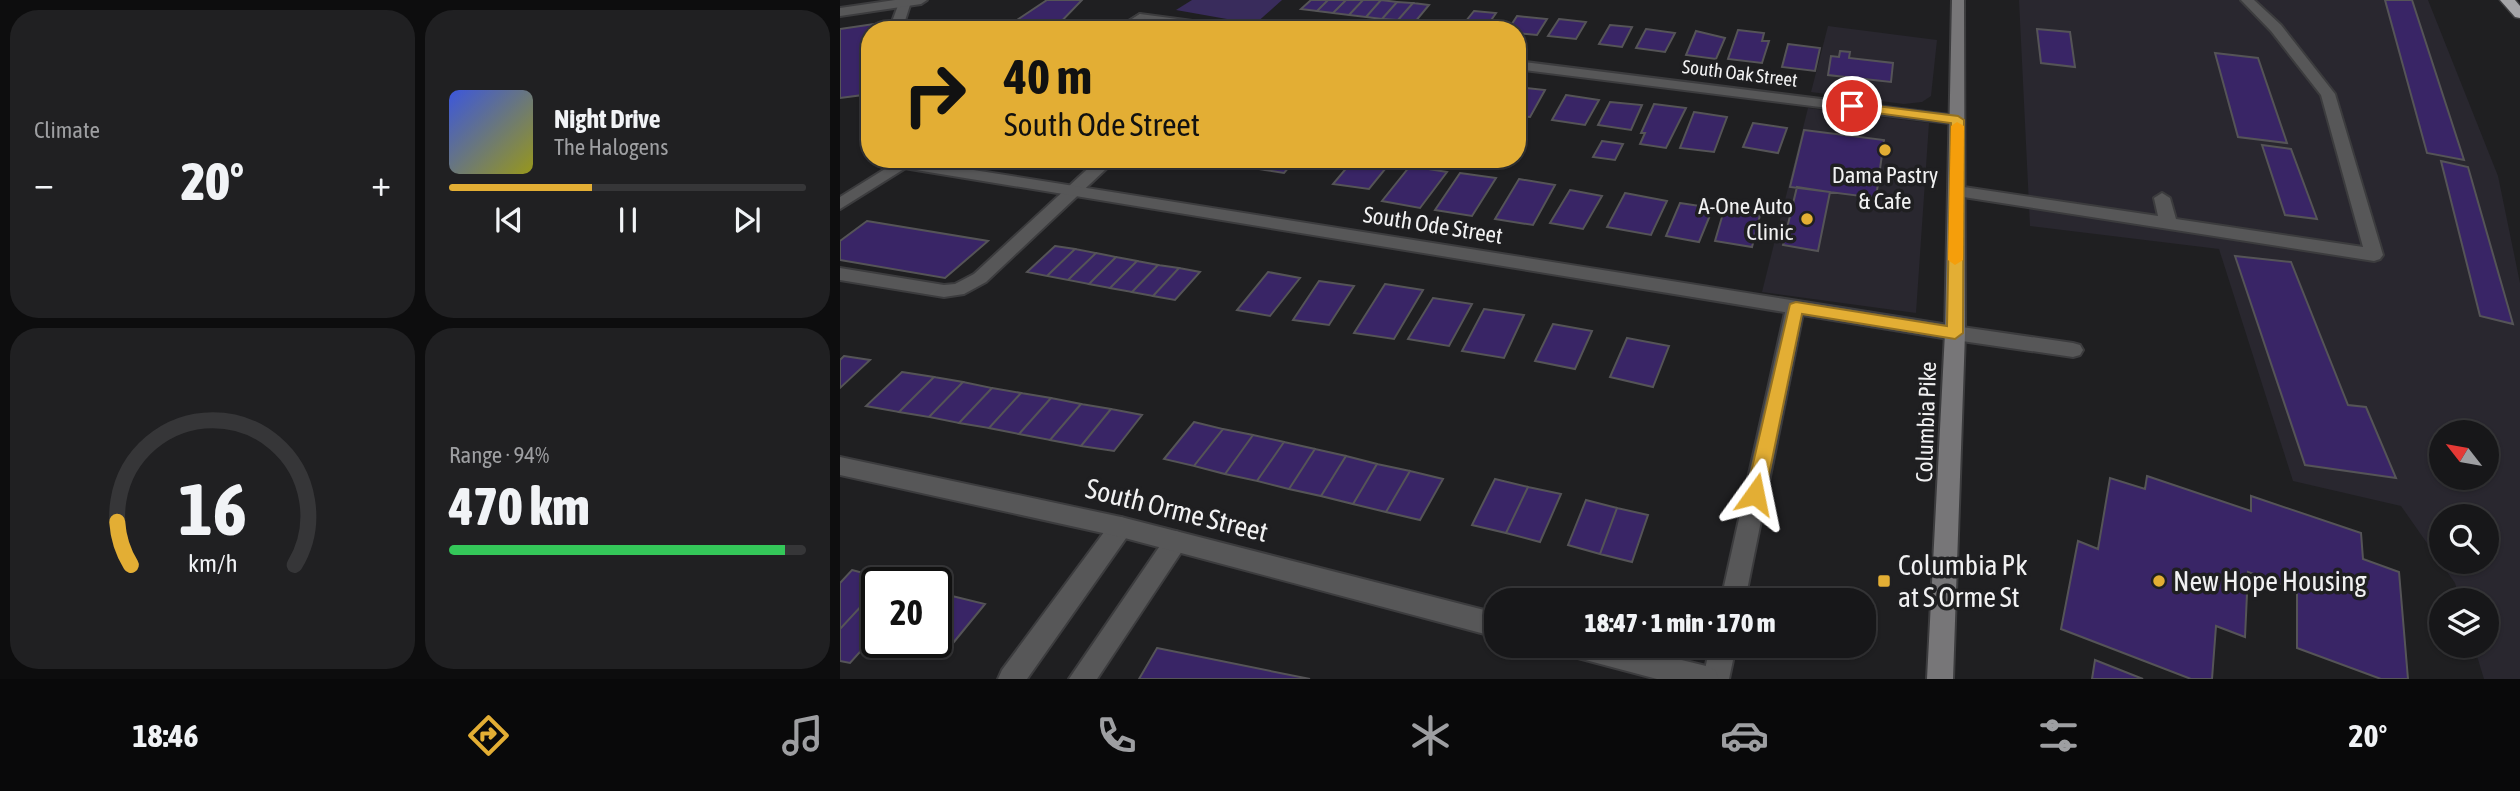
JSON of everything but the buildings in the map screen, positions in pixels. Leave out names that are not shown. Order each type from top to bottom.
[{"type":"highway","points":[[2508,0],[2520,14]]},
{"type":"main road","name":"Columbia Pike","points":[[1940,679],[1955,333],[1958,0]]},
{"type":"street","points":[[840,12],[920,0]]},
{"type":"street","points":[[1957,191],[2374,255],[2328,94],[2276,28],[2247,0]]},
{"type":"street","points":[[898,21],[905,2]]},
{"type":"street","points":[[1135,21],[1140,18],[1162,21]]},
{"type":"street","name":"South Oak Street","points":[[1526,66],[1958,120]]},
{"type":"street","points":[[840,204],[898,168]]},
{"type":"street","name":"South Ode Street","points":[[942,168],[1796,308],[2073,350]]},
{"type":"street","points":[[840,274],[944,291],[958,290],[980,278],[1098,168]]},
{"type":"street","points":[[2162,198],[2169,225]]},
{"type":"street","points":[[1735,588],[1796,308]]},
{"type":"street","name":"South Orme Street","points":[[840,466],[1121,527],[1484,622]]},
{"type":"street","points":[[1011,679],[1121,527]]},
{"type":"street","points":[[1082,679],[1176,541]]},
{"type":"street","points":[[1625,658],[1706,679]]},
{"type":"street","points":[[1716,679],[1720,658]]},
{"type":"shaded area","points":[[1192,0],[1282,0],[1258,21],[1238,21],[1176,10]]},
{"type":"shaded area","points":[[2019,0],[2428,0],[2498,176],[2520,283],[2520,679],[2484,679],[2478,658],[2499,658],[2499,588],[2456,588],[2449,574],[2499,574],[2499,504],[2429,504],[2429,546],[2401,506],[2293,481],[2219,249],[2030,226]]},
{"type":"shaded area","points":[[1828,26],[1937,40],[1931,96],[1922,102],[1904,104],[1811,92]]},
{"type":"shaded area","points":[[1808,108],[1929,123],[1916,313],[1762,292]]},
{"type":"slow traffic","points":[[1955,260],[1957,126]]},
{"type":"place","name":"Dama Pastry & Cafe","points":[[1885,150]]},
{"type":"place","name":"A-One Auto Clinic","points":[[1807,219]]},
{"type":"place","name":"Columbia Pk at S Orme St","points":[[1884,581]]},
{"type":"place","name":"New Hope Housing","points":[[2159,581]]},
{"type":"route","points":[[1755,494],[1796,308],[1955,333],[1958,120],[1852,106]]}]
